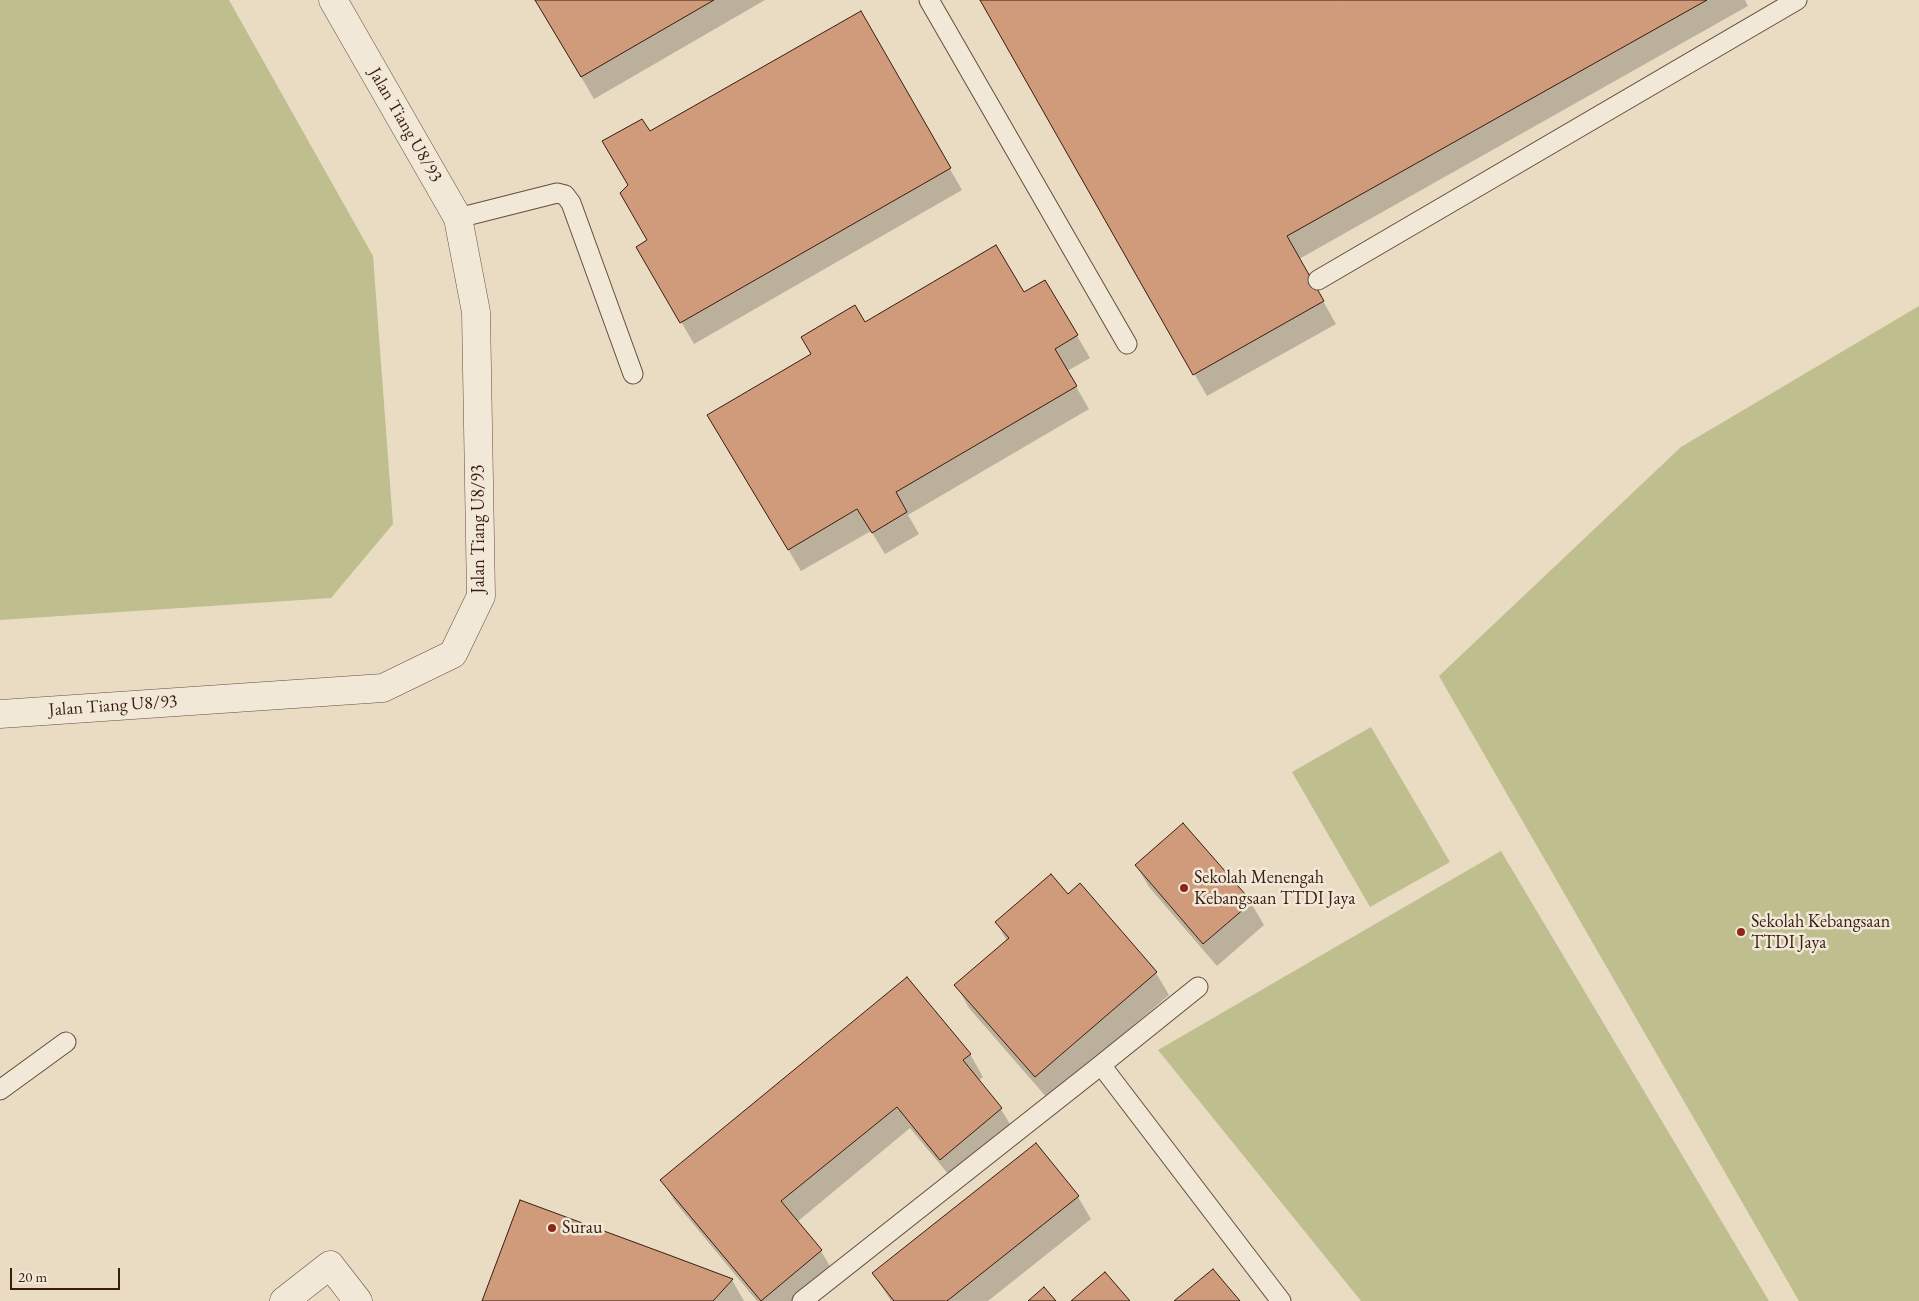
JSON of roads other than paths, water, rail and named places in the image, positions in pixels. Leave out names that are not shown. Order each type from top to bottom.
[{"type":"street","name":"Jalan Tiang U8/93","points":[[0,714],[383,688],[453,654],[481,596],[476,312],[458,218],[333,0]]},
{"type":"street","points":[[284,1301],[330,1265],[358,1301]]},
{"type":"lane","points":[[929,0],[1127,344]]},
{"type":"lane","points":[[1318,280],[1797,0]]},
{"type":"lane","points":[[458,218],[557,193],[565,195],[571,203],[633,374]]},
{"type":"lane","points":[[802,1301],[1198,987]]},
{"type":"lane","points":[[0,1090],[66,1042]]},
{"type":"lane","points":[[1101,1064],[1281,1301]]},
{"type":"place","name":"Sekolah Menengah Kebangsaan TTDI Jaya","points":[[1184,888]]},
{"type":"place","name":"Sekolah Kebangsaan TTDI Jaya","points":[[1741,932]]},
{"type":"place","name":"Surau","points":[[552,1228]]}]
